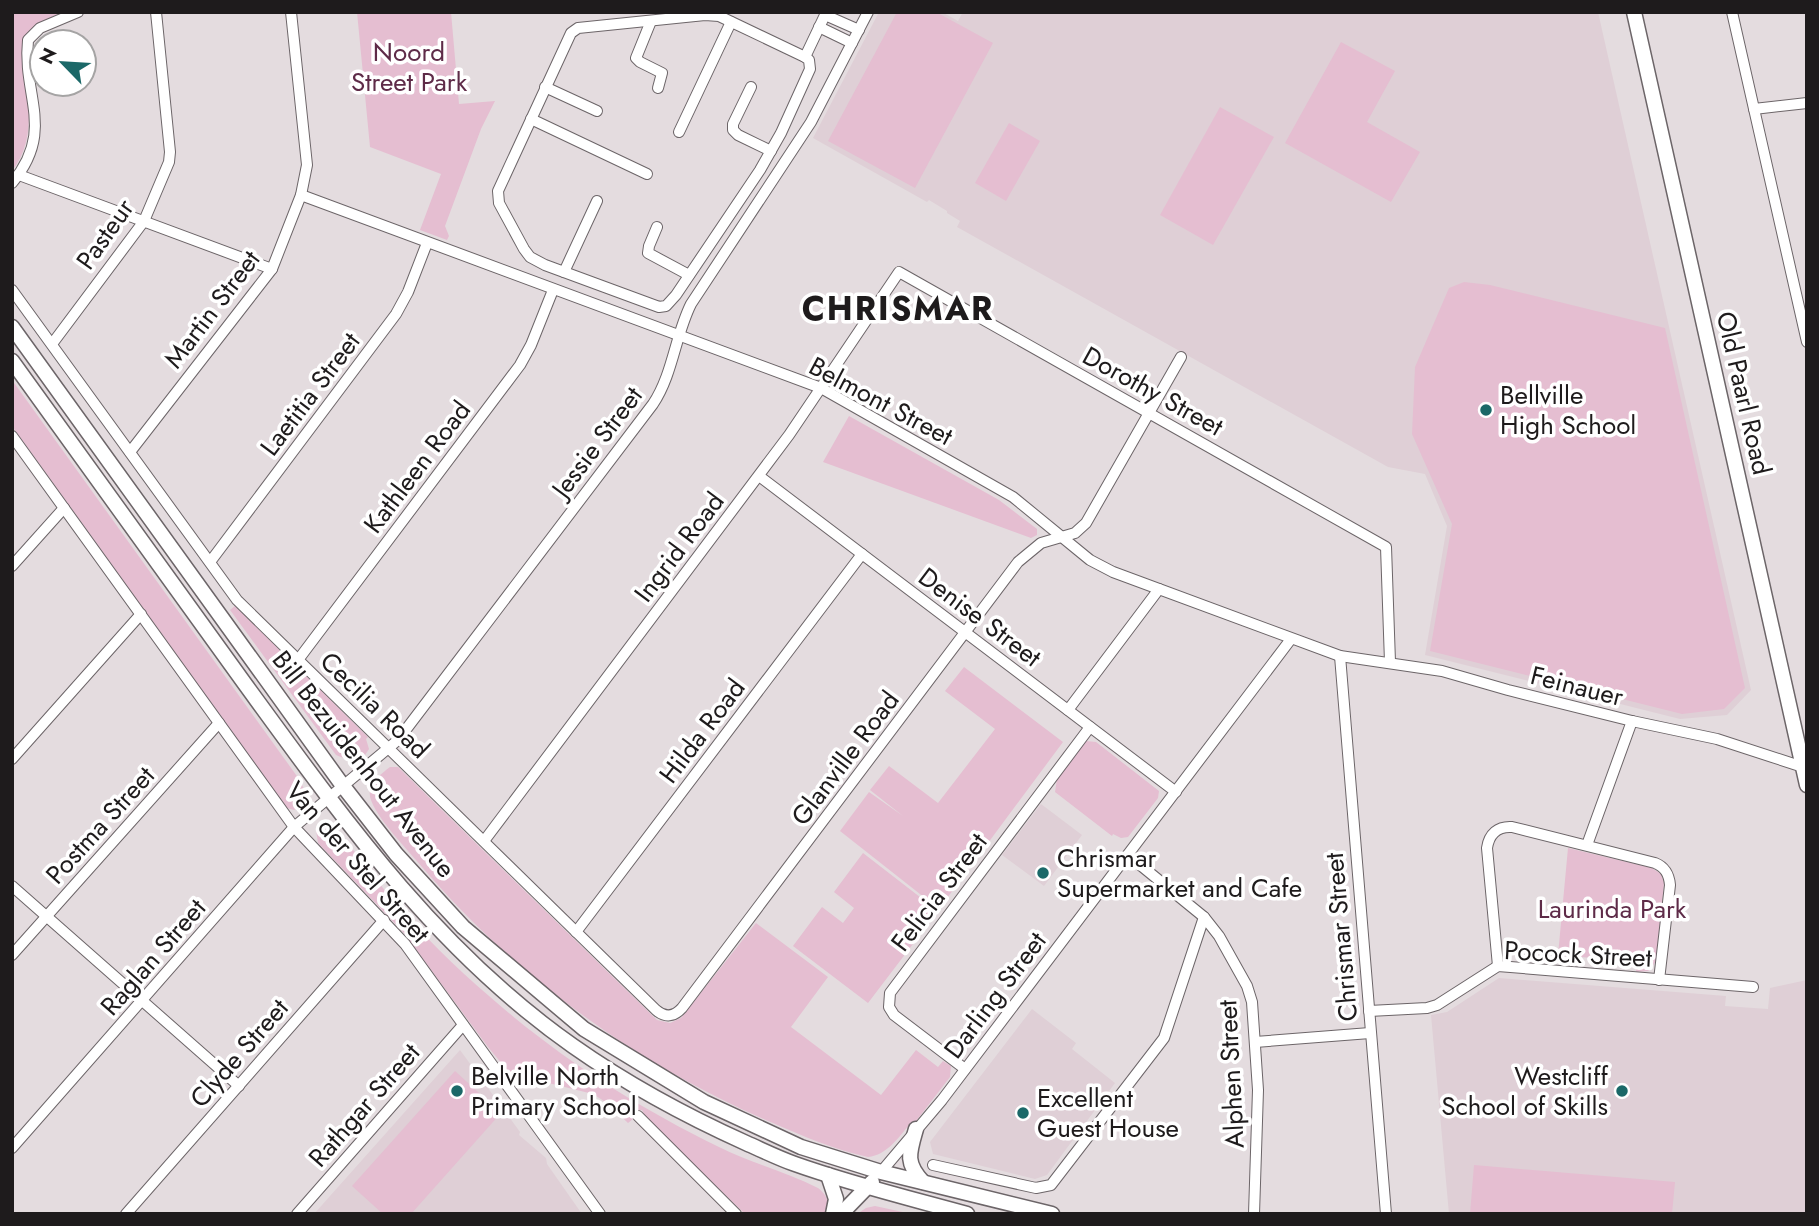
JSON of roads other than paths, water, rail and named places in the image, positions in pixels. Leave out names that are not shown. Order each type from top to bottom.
[{"type":"main road","name":"Old Paarl Road","points":[[1634,12],[1807,785]]},
{"type":"main road","name":"Bill Bezuidenhout Avenue","points":[[12,327],[343,786],[396,855],[463,927],[584,1029],[726,1115],[801,1147],[881,1172],[1052,1214]]},
{"type":"main road","name":"Bill Bezuidenhout Avenue","points":[[12,361],[328,798],[394,881],[485,977],[572,1045],[636,1087],[715,1129],[792,1163],[967,1214]]},
{"type":"main road","points":[[916,1129],[910,1150],[910,1164],[923,1182]]},
{"type":"main road","points":[[841,1214],[881,1172]]},
{"type":"main road","points":[[828,1175],[836,1199],[832,1214]]},
{"type":"street","points":[[78,12],[40,28],[30,36],[27,46],[36,134],[16,179],[144,221],[272,269]]},
{"type":"street","name":"Pasteur","points":[[51,344],[144,221],[165,174],[170,152],[156,12]]},
{"type":"street","name":"Martin Street","points":[[130,452],[272,269],[301,195],[307,165],[291,12]]},
{"type":"street","name":"Jessie Street","points":[[328,798],[389,749],[653,404],[663,386],[691,304],[811,122],[868,12]]},
{"type":"street","points":[[1732,12],[1802,299],[1807,342]]},
{"type":"street","points":[[805,57],[825,15],[859,30]]},
{"type":"street","points":[[719,16],[805,57],[809,60],[810,69],[771,151],[690,275],[670,302],[659,307],[530,257],[498,199],[499,187],[574,30],[651,21],[719,16]]},
{"type":"street","points":[[651,21],[636,58],[662,74],[658,88]]},
{"type":"street","points":[[679,132],[731,22]]},
{"type":"street","points":[[838,36],[844,23]]},
{"type":"street","points":[[819,27],[852,43]]},
{"type":"street","points":[[545,87],[597,111]]},
{"type":"street","points":[[751,87],[733,124],[733,131],[771,151]]},
{"type":"street","points":[[1754,109],[1807,103]]},
{"type":"street","points":[[531,119],[647,174]]},
{"type":"street","name":"Belmont Street","points":[[301,195],[821,388],[1013,497],[1099,565],[1340,656]]},
{"type":"street","points":[[564,272],[597,201]]},
{"type":"street","points":[[657,227],[649,246],[650,256],[690,275]]},
{"type":"street","name":"Laetitia Street","points":[[210,562],[396,314],[408,292],[427,243]]},
{"type":"street","name":"Ingrid Road","points":[[484,841],[759,476],[899,272]]},
{"type":"street","name":"Dorothy Street","points":[[899,272],[1386,547],[1390,662]]},
{"type":"street","name":"Cecilia Road","points":[[12,290],[237,600],[656,1010],[669,1016]]},
{"type":"street","name":"Kathleen Road","points":[[298,660],[520,365],[553,290]]},
{"type":"street","name":"Glanville Road","points":[[669,1016],[682,1008],[1018,562],[1041,543],[1075,533],[1093,514],[1181,357]]},
{"type":"street","name":"Van der Stel Street","points":[[12,436],[294,827],[405,944],[600,1214]]},
{"type":"street","name":"Denise Street","points":[[759,476],[1176,792]]},
{"type":"street","points":[[12,566],[64,508]]},
{"type":"street","name":"Hilda Road","points":[[576,932],[862,554]]},
{"type":"street","points":[[1068,710],[1159,589]]},
{"type":"street","points":[[12,759],[141,614]]},
{"type":"street","name":"Darling Street","points":[[881,1172],[965,1069],[1291,639]]},
{"type":"street","name":"Feinauer","points":[[1340,656],[1442,671],[1632,721],[1717,739],[1804,768]]},
{"type":"street","name":"Chrismar Street","points":[[1340,656],[1386,1214]]},
{"type":"street","points":[[1587,845],[1632,721]]},
{"type":"street","name":"Postma Street","points":[[12,955],[219,723]]},
{"type":"street","name":"Felicia Street","points":[[965,1069],[894,1015],[889,1007],[890,993],[1090,727]]},
{"type":"street","name":"Raglan Street","points":[[12,1148],[294,827],[328,798]]},
{"type":"street","points":[[1497,966],[1487,848],[1490,837],[1498,829],[1513,827],[1663,867],[1670,885],[1659,980]]},
{"type":"street","name":"Alphen Street","points":[[1128,855],[1204,916],[1219,936],[1247,986],[1252,1002],[1258,1090],[1254,1214]]},
{"type":"street","points":[[12,886],[239,1086]]},
{"type":"street","points":[[933,1165],[1036,1188],[1051,1185],[1164,1038],[1204,916]]},
{"type":"street","name":"Clyde Street","points":[[126,1214],[384,920]]},
{"type":"street","name":"Pocock Street","points":[[1369,1011],[1427,1008],[1437,1005],[1497,966],[1753,987]]},
{"type":"street","name":"Rathgar Street","points":[[297,1214],[463,1025]]},
{"type":"street","points":[[1255,1042],[1370,1032]]},
{"type":"street","points":[[638,1116],[736,1214]]},
{"type":"place","name":"Bellville High School","points":[[1486,410]]},
{"type":"place","name":"Chrismar Supermarket and Cafe","points":[[1043,873]]},
{"type":"place","name":"Belville North Primary School","points":[[457,1091]]},
{"type":"place","name":"Westcliff School of Skills","points":[[1622,1091]]},
{"type":"place","name":"Excellent Guest House","points":[[1023,1113]]},
{"type":"district","name":"CHRISMAR","points":[[898,308]]},
{"type":"park label","name":"Noord Street Park","points":[[409,67]]},
{"type":"park label","name":"Laurinda Park","points":[[1612,909]]}]
